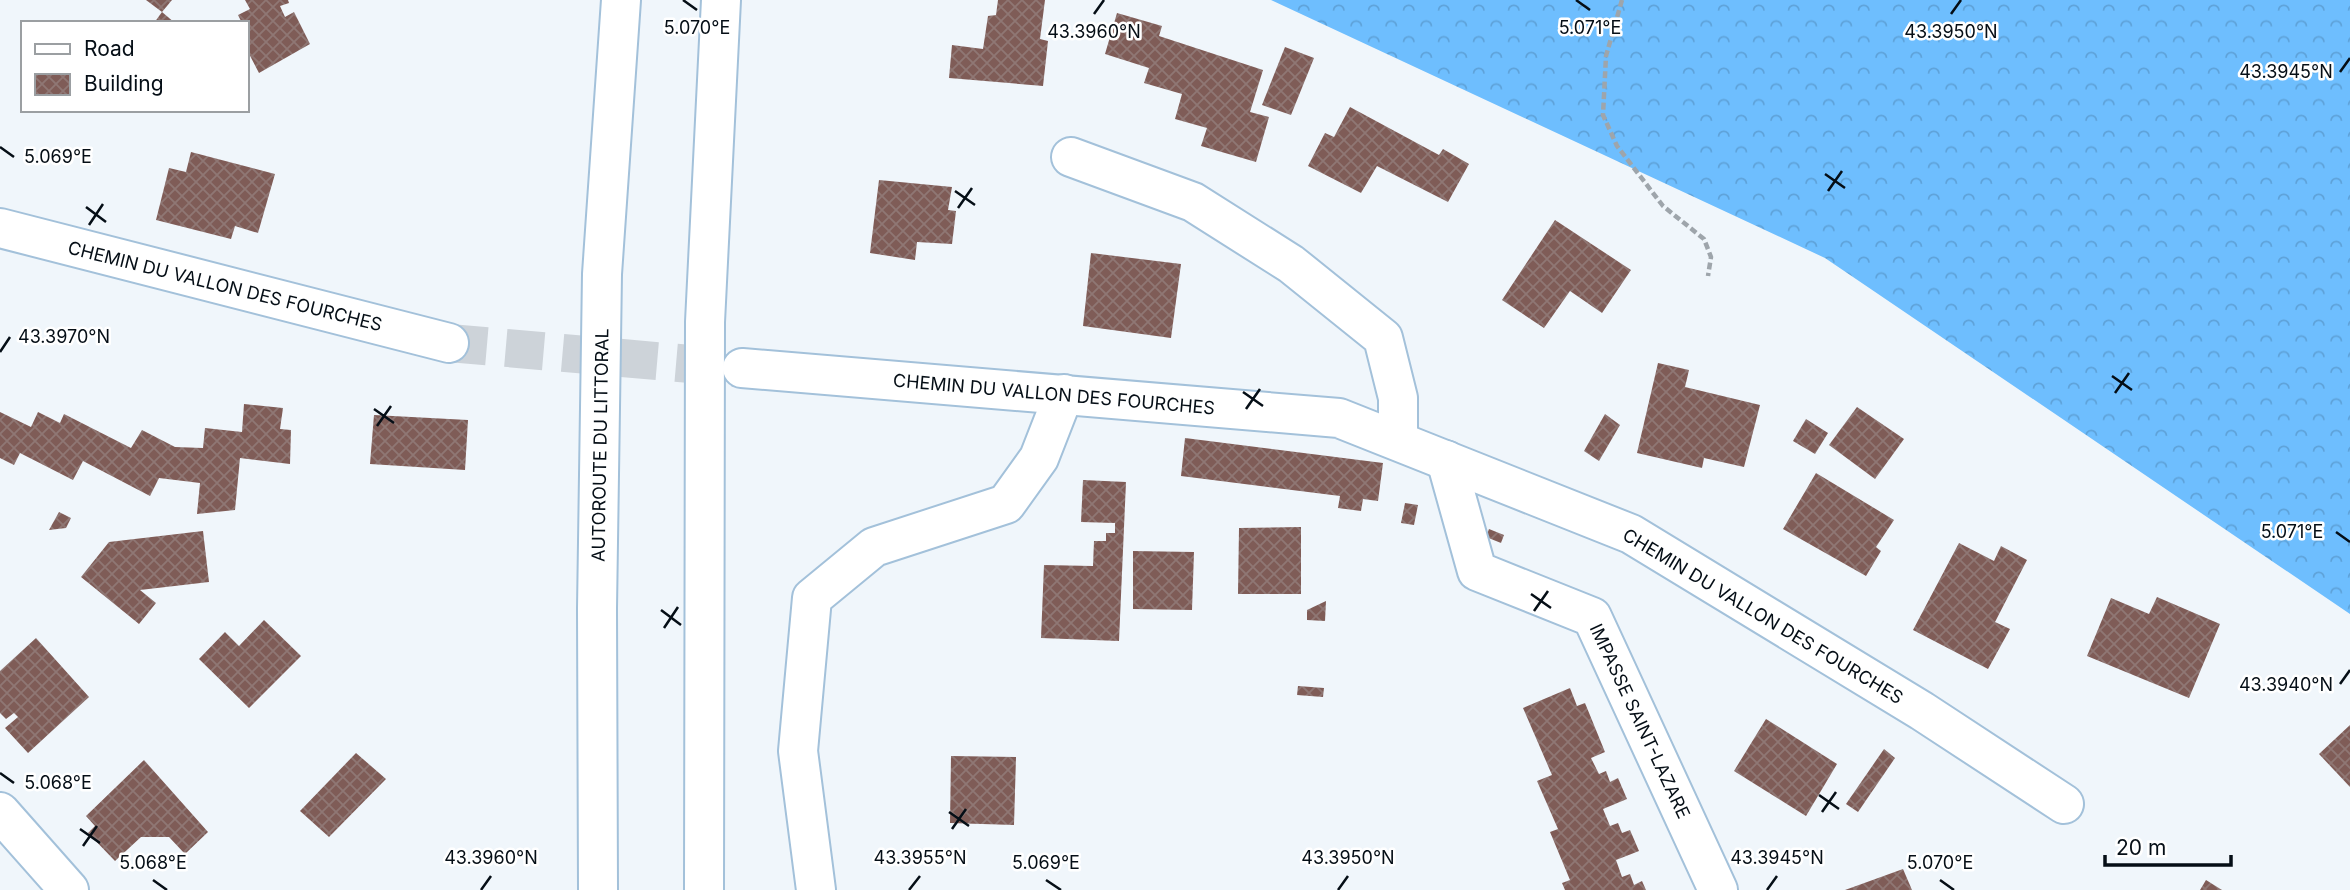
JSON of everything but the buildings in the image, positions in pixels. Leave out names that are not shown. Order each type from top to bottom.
[{"type":"main road","name":"AUTOROUTE DU LITTORAL","points":[[598,890],[597,609],[602,274],[621,0]]},
{"type":"main road","points":[[704,890],[705,322],[721,0]]},
{"type":"main road","points":[[1071,157],[1193,202],[1291,264],[1383,338],[1398,398],[1398,440]]},
{"type":"main road","name":"CHEMIN DU VALLON DES FOURCHES","points":[[0,228],[449,343]]},
{"type":"main road","name":"CHEMIN DU VALLON DES FOURCHES","points":[[742,368],[1339,418],[1631,534],[1922,712],[2064,804]]},
{"type":"main road","points":[[816,890],[799,751],[812,598],[874,547],[1006,504],[1039,458],[1064,394]]},
{"type":"main road","name":"IMPASSE SAINT-LAZARE","points":[[1446,460],[1477,571],[1592,617],[1718,890]]},
{"type":"main road","points":[[0,813],[69,890]]},
{"type":"path","points":[[1622,0],[1606,56],[1603,115],[1617,146],[1663,206],[1704,239],[1711,257],[1708,276]]},
{"type":"green space","points":[[1271,0],[2350,0],[2350,614],[1825,258]]},
{"type":"tunnel","points":[[449,343],[737,368]]}]
